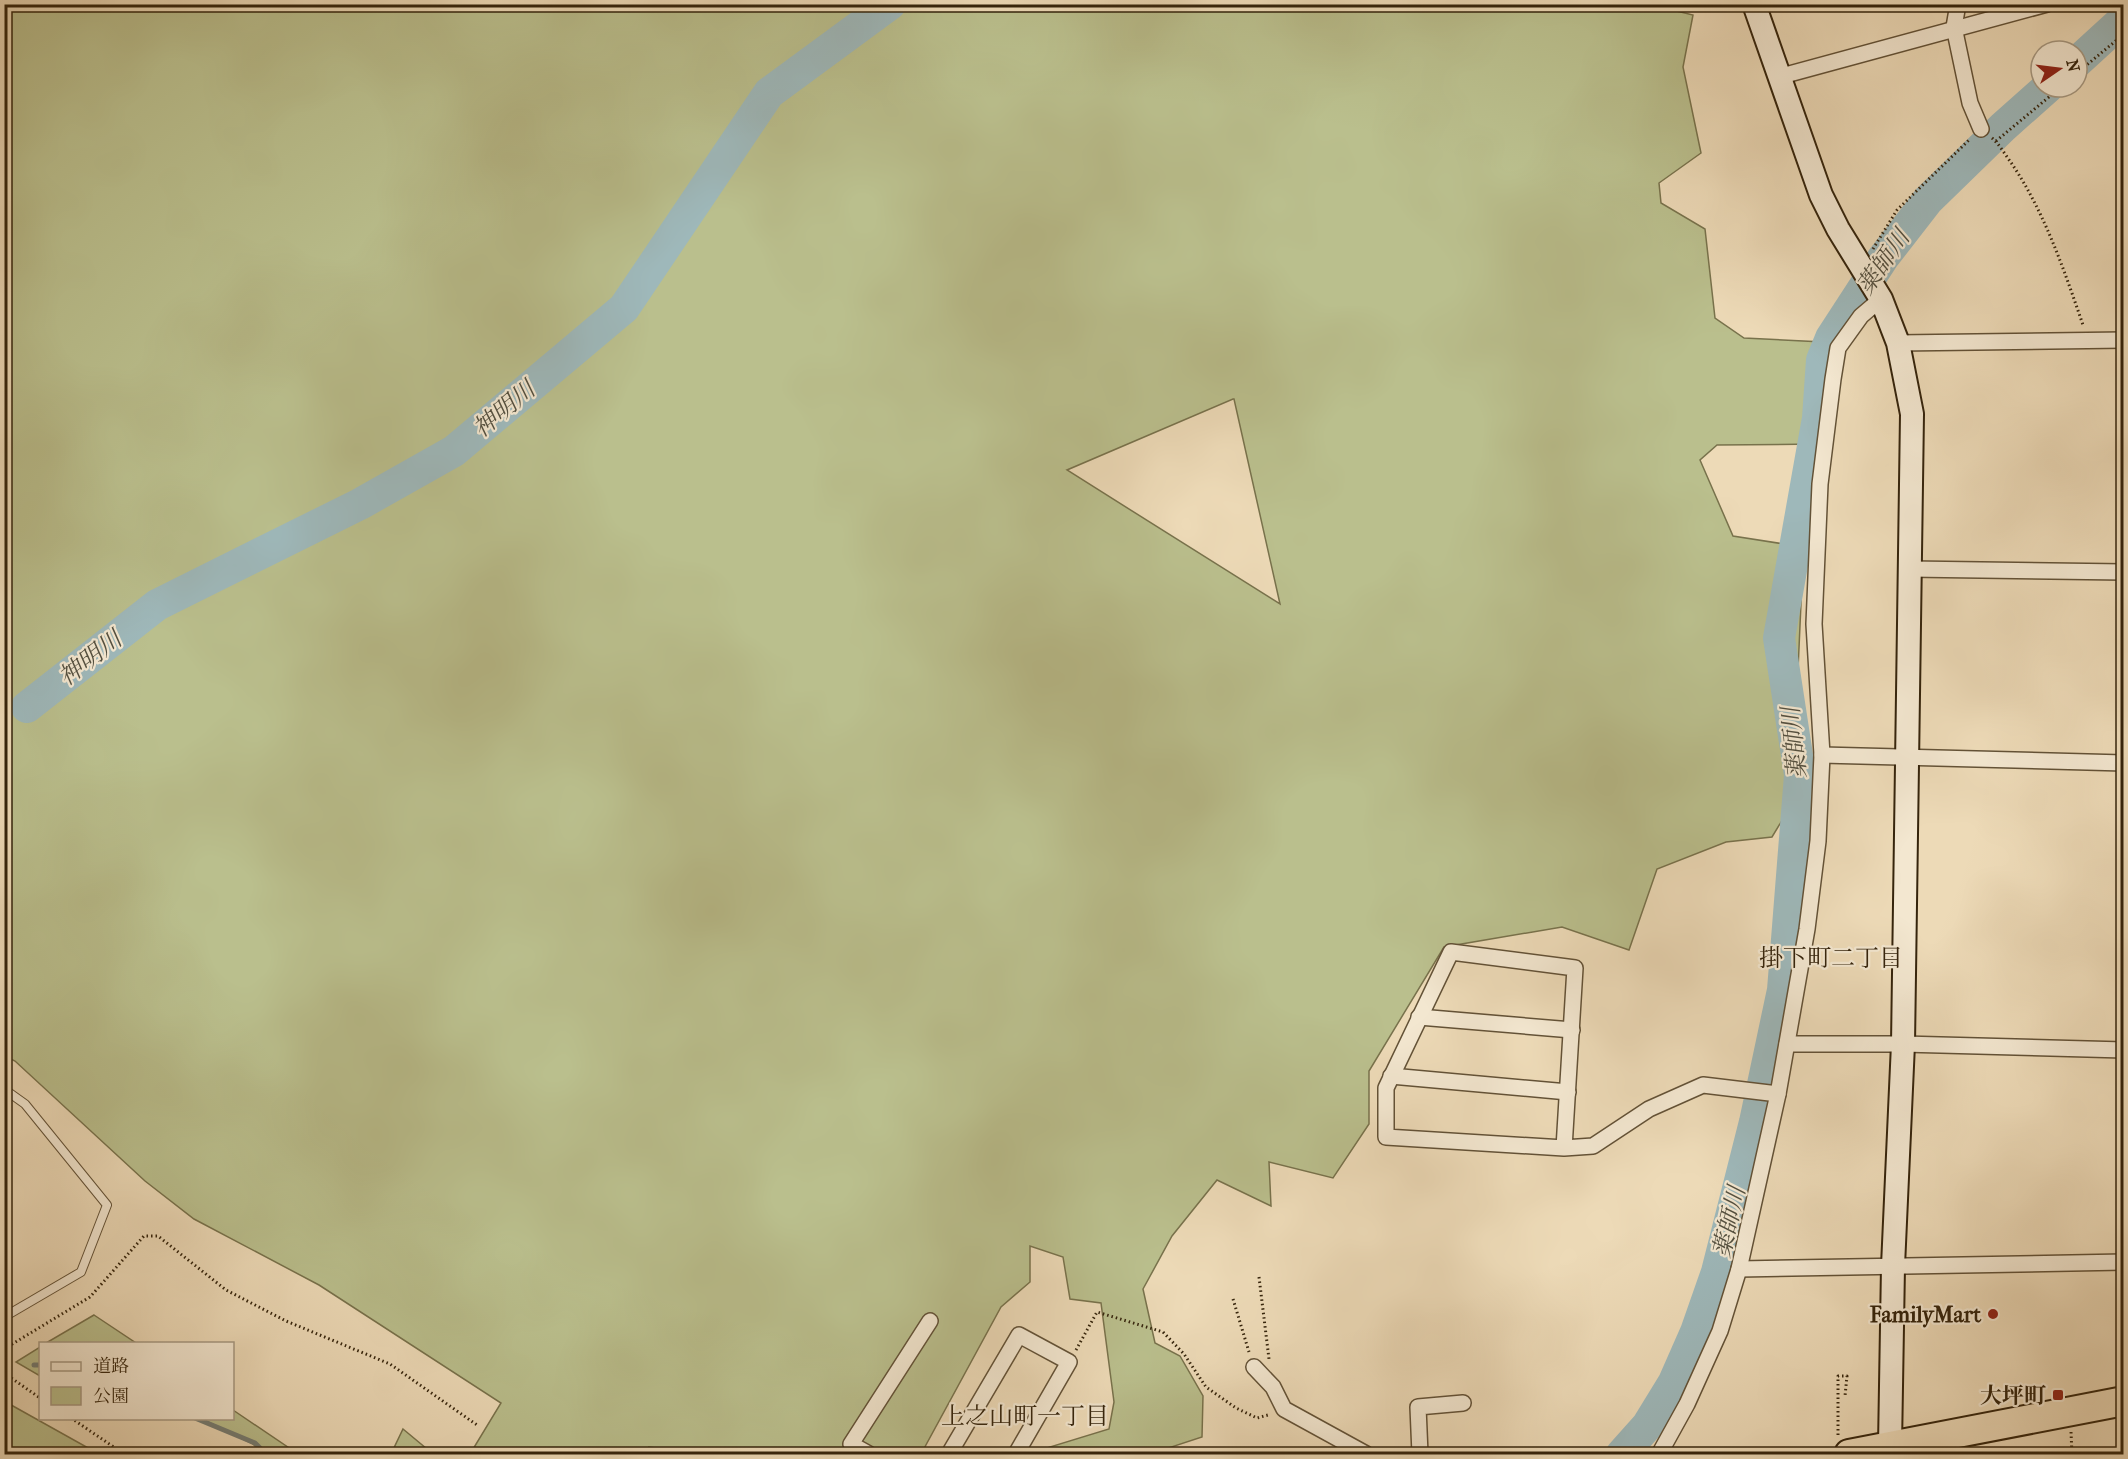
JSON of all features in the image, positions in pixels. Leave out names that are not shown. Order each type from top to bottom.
[{"type":"highway","points":[[1849,1455],[1898,1449],[2124,1401]]},
{"type":"street","points":[[1754,4],[1821,195],[1838,229],[1881,299],[1898,343],[1912,414],[1903,1044],[1893,1266],[1898,1449]]},
{"type":"street","points":[[1958,4],[1954,27],[1970,103],[1981,129]]},
{"type":"street","points":[[1778,77],[1954,27],[2047,4]]},
{"type":"street","points":[[1662,1455],[1661,1451],[1687,1404],[1720,1330],[1739,1269],[1778,1094],[1818,841],[1822,755],[1814,624],[1820,484],[1833,379],[1838,348],[1861,316],[1881,299]]},
{"type":"street","points":[[1898,343],[2124,340]]},
{"type":"street","points":[[1910,569],[2124,572]]},
{"type":"street","points":[[1822,755],[2124,763]]},
{"type":"street","points":[[1564,1148],[1575,968],[1451,952],[1386,1088],[1386,1137],[1564,1148],[1593,1146],[1649,1109],[1703,1085],[1747,1088],[1778,1094]]},
{"type":"street","points":[[1419,1017],[1572,1030]]},
{"type":"street","points":[[1787,1044],[1903,1044],[2124,1050]]},
{"type":"street","points":[[1391,1076],[1568,1092]]},
{"type":"street","points":[[1739,1269],[2124,1262]]},
{"type":"street","points":[[869,1455],[851,1444],[930,1321]]},
{"type":"street","points":[[949,1455],[1019,1335],[1069,1362],[1016,1455]]},
{"type":"street","points":[[1254,1367],[1273,1387],[1284,1409],[1366,1455]]},
{"type":"street","points":[[1420,1455],[1418,1407],[1463,1403]]},
{"type":"lane","points":[[4,1089],[25,1104],[107,1205],[81,1272],[4,1317]]},
{"type":"path","points":[[2089,64],[2124,34]]},
{"type":"path","points":[[2047,99],[1996,141],[2033,200],[2059,255],[2088,341]]},
{"type":"path","points":[[1860,264],[1875,248],[1897,210],[1938,167],[1981,129]]},
{"type":"path","points":[[4,1349],[90,1297],[144,1236],[158,1236],[226,1290],[286,1321],[390,1364],[477,1425]]},
{"type":"path","points":[[1258,1277],[1273,1387]]},
{"type":"path","points":[[1233,1299],[1254,1367]]},
{"type":"path","points":[[1069,1362],[1096,1312],[1163,1332],[1184,1354],[1206,1387],[1236,1408],[1257,1418],[1284,1409]]},
{"type":"path","points":[[4,1373],[39,1397]]},
{"type":"path","points":[[1836,1426],[1838,1376],[1847,1376],[1845,1396]]},
{"type":"path","points":[[72,1420],[124,1455]]},
{"type":"path","points":[[2072,1438],[2072,1455]]},
{"type":"green space","points":[[1648,4],[1693,15],[1683,67],[1701,153],[1659,183],[1661,203],[1705,229],[1715,318],[1744,338],[1823,342],[1819,444],[1717,445],[1700,460],[1733,536],[1784,544],[1802,581],[1792,804],[1772,837],[1726,842],[1657,869],[1629,950],[1562,927],[1444,947],[1369,1071],[1369,1124],[1333,1178],[1269,1162],[1271,1206],[1217,1180],[1172,1236],[1143,1289],[1155,1343],[1180,1356],[1203,1396],[1202,1437],[1162,1450],[1160,1454],[1038,1454],[1040,1450],[1109,1429],[1114,1402],[1101,1303],[1070,1299],[1063,1257],[1030,1246],[1030,1282],[1001,1307],[921,1454],[703,1454],[649,1447],[650,1454],[470,1454],[501,1403],[319,1285],[194,1219],[145,1181],[15,1061],[5,1056],[4,5]],"holes":[[[1234,399],[1280,604],[1067,470]]]},
{"type":"green space","points":[[94,1315],[134,1342],[48,1342]]},
{"type":"green space","points":[[39,1348],[39,1375],[16,1362]]},
{"type":"green space","points":[[4,1401],[99,1454],[5,1454]]},
{"type":"green space","points":[[234,1411],[298,1454],[263,1454],[253,1444],[204,1420],[234,1420]]},
{"type":"green space","points":[[403,1429],[433,1454],[391,1454]]},
{"type":"waterway","name":"神明川","points":[[27,707],[157,605],[360,504],[454,451],[624,308],[769,93],[890,4]]},
{"type":"waterway","name":"薬師川","points":[[2089,51],[2124,19]]},
{"type":"waterway","name":"薬師川","points":[[1622,1454],[1647,1426],[1674,1382],[1696,1332],[1717,1272],[1755,1122],[1783,990],[1800,775],[1779,638],[1818,418],[1822,360],[1831,338],[1883,258],[1928,200],[2034,99]]},
{"type":"waterway","points":[[34,1365],[39,1365]]},
{"type":"waterway","points":[[200,1420],[255,1443],[266,1454]]},
{"type":"place","name":"FamilyMart","points":[[1993,1314]]},
{"type":"place","name":"大坪町","points":[[2058,1395]]},
{"type":"district","name":"掛下町二丁目","points":[[1831,958]]},
{"type":"district","name":"上之山町一丁目","points":[[1025,1416]]}]
